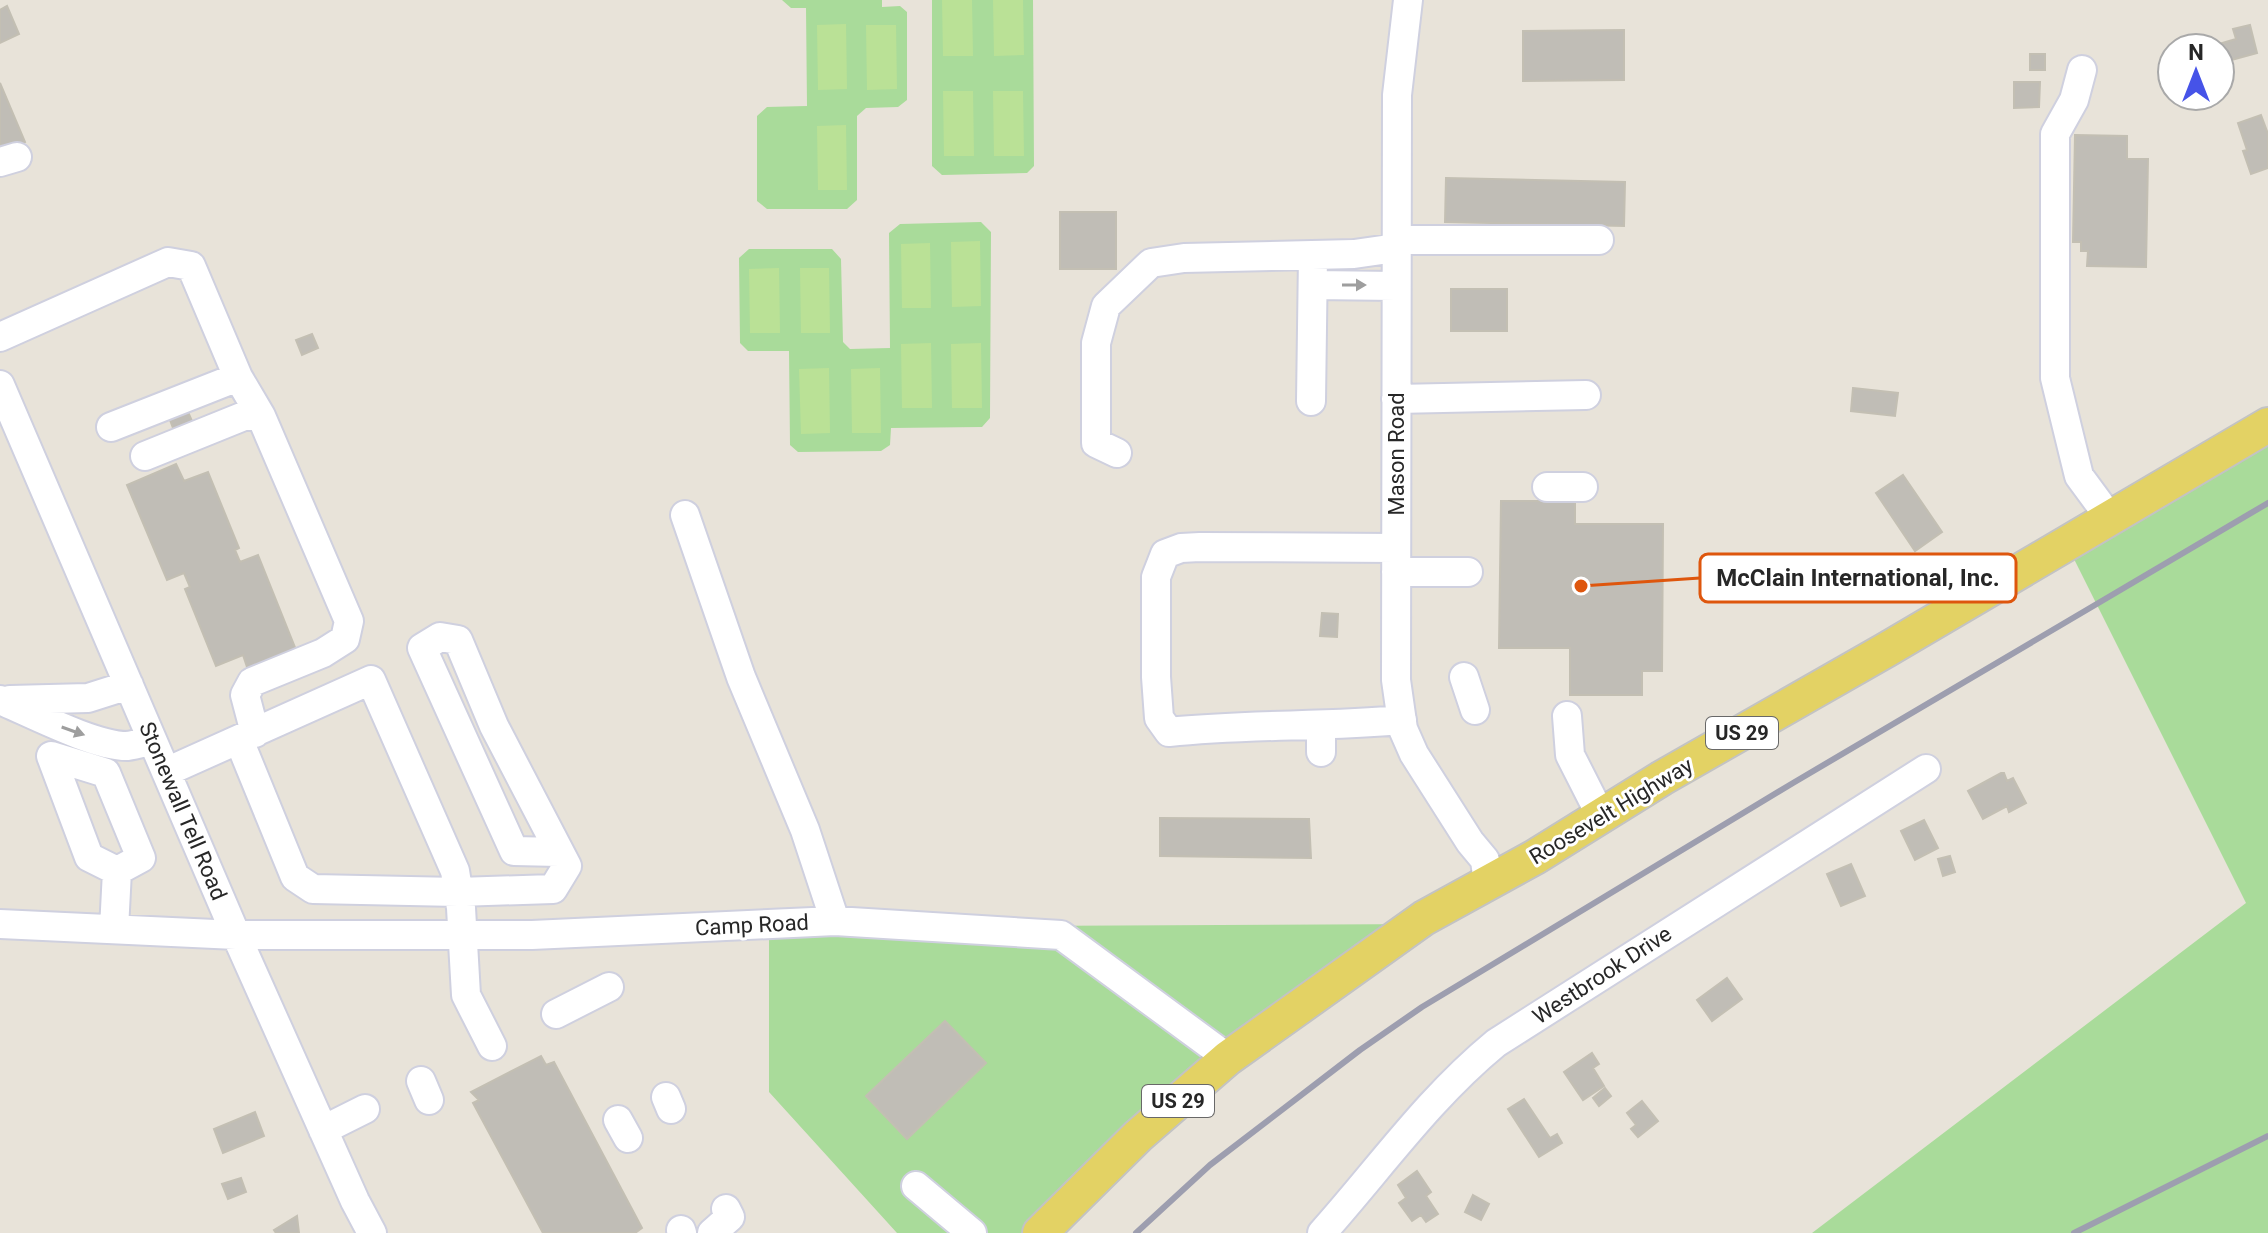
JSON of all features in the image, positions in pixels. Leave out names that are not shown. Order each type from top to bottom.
[{"type":"main road","name":"Roosevelt Highway","points":[[1040,1233],[1138,1136],[1228,1058],[1424,918],[1449,902],[1488,884],[2268,425]]},
{"type":"street","name":"Mason Road","points":[[1408,0],[1397,95],[1396,680],[1402,720],[1414,754],[1470,842],[1485,860],[1488,884]]},
{"type":"street","points":[[2082,70],[2074,100],[2055,134],[2055,378],[2079,476],[2110,518]]},
{"type":"street","points":[[1117,453],[1096,443],[1096,343],[1106,306],[1151,263],[1184,258],[1354,254],[1396,244],[1599,240]]},
{"type":"street","points":[[1311,401],[1313,255]]},
{"type":"street","points":[[0,337],[168,262],[191,266],[238,377],[261,416],[349,621],[345,639],[252,682],[245,695],[247,736],[295,877],[313,889],[458,892],[553,889],[567,866],[494,726],[458,640],[440,637],[422,648],[514,851],[559,852]]},
{"type":"street","points":[[1313,285],[1396,286]]},
{"type":"street","points":[[111,427],[238,377]]},
{"type":"street","name":"Stonewall Tell Road","points":[[0,385],[236,935],[372,1233]]},
{"type":"street","points":[[1396,399],[1586,395]]},
{"type":"street","points":[[145,456],[244,416],[261,416]]},
{"type":"street","points":[[1547,487],[1583,487]]},
{"type":"street","points":[[685,515],[741,677],[805,830],[835,921]]},
{"type":"street","points":[[1402,720],[1321,738],[1222,727],[1169,732],[1159,718],[1156,677],[1156,577],[1160,565],[1165,554],[1181,548],[1396,560],[1468,572]]},
{"type":"street","points":[[1464,677],[1475,710]]},
{"type":"street","points":[[166,772],[371,680],[455,871],[466,995],[492,1046]]},
{"type":"street","points":[[1,700],[88,698],[129,685]]},
{"type":"street","points":[[1,700],[50,723],[110,744],[128,746],[152,740]]},
{"type":"street","points":[[1567,716],[1570,755],[1601,816]]},
{"type":"street","name":"Westbrook Drive","points":[[1322,1233],[1403,1135],[1464,1069],[1496,1043],[1926,769]]},
{"type":"street","points":[[114,929],[117,871]]},
{"type":"street","name":"Camp Road","points":[[0,924],[236,935],[532,935],[835,921],[1061,935],[1228,1058]]},
{"type":"street","points":[[563,1017],[609,987]]},
{"type":"street","points":[[323,1130],[375,1112]]},
{"type":"street","points":[[916,1186],[972,1233]]},
{"type":"green space","points":[[782,0],[882,0],[882,7],[900,6],[907,12],[907,100],[898,107],[866,108],[857,116],[857,200],[847,209],[767,209],[757,201],[757,116],[767,107],[807,106],[806,8],[791,8]]},
{"type":"green space","points":[[932,0],[1033,0],[1034,166],[1027,173],[942,175],[932,166]]},
{"type":"green space","points":[[942,0],[972,0],[973,56],[943,56]]},
{"type":"green space","points":[[993,0],[1023,0],[1024,55],[994,56]]},
{"type":"green space","points":[[846,24],[847,89],[818,90],[817,25]]},
{"type":"green space","points":[[866,25],[896,25],[897,89],[867,90]]},
{"type":"green space","points":[[943,91],[973,91],[974,156],[944,156]]},
{"type":"green space","points":[[993,91],[1023,91],[1024,156],[994,156]]},
{"type":"green space","points":[[846,125],[847,190],[818,190],[817,126]]},
{"type":"green space","points":[[981,222],[991,232],[990,418],[982,427],[891,428],[890,445],[881,451],[798,452],[790,445],[789,351],[748,351],[740,343],[739,258],[749,249],[832,249],[841,259],[843,342],[850,349],[890,348],[889,233],[900,224]]},
{"type":"green space","points":[[980,241],[981,306],[952,307],[951,242]]},
{"type":"green space","points":[[930,243],[931,308],[902,308],[901,244]]},
{"type":"green space","points":[[779,268],[780,333],[750,333],[749,269]]},
{"type":"green space","points":[[800,268],[829,268],[830,333],[801,333]]},
{"type":"green space","points":[[931,343],[932,408],[902,408],[901,344]]},
{"type":"green space","points":[[981,343],[982,408],[952,408],[951,344]]},
{"type":"green space","points":[[829,368],[830,433],[801,434],[799,369]]},
{"type":"green space","points":[[880,368],[881,433],[852,433],[851,369]]},
{"type":"green space","points":[[2268,430],[2268,1233],[1812,1233],[2246,903],[2068,547]]},
{"type":"green space","points":[[1434,924],[1212,1076],[1055,1233],[897,1233],[769,1092],[769,927]]},
{"type":"building","points":[[7,6],[19,34],[0,43],[0,10]]},
{"type":"building","points":[[2250,25],[2257,53],[2236,59],[2236,32],[2233,29]]},
{"type":"building","points":[[1624,30],[1624,80],[1523,81],[1523,31]]},
{"type":"building","points":[[2030,54],[2045,54],[2045,70],[2030,70]]},
{"type":"building","points":[[2014,82],[2040,82],[2039,107],[2014,108]]},
{"type":"building","points":[[0,83],[25,142],[0,153]]},
{"type":"building","points":[[2261,115],[2268,134],[2268,168],[2251,174],[2238,123]]},
{"type":"building","points":[[2075,135],[2127,136],[2127,159],[2148,159],[2146,267],[2087,266],[2088,251],[2081,251],[2081,242],[2073,242]]},
{"type":"building","points":[[1446,178],[1625,182],[1624,226],[1445,222]]},
{"type":"building","points":[[1060,212],[1116,212],[1116,269],[1060,269]]},
{"type":"building","points":[[1451,289],[1507,289],[1507,331],[1451,331]]},
{"type":"building","points":[[312,334],[318,348],[302,355],[296,340]]},
{"type":"building","points":[[1853,388],[1898,393],[1895,416],[1851,411]]},
{"type":"building","points":[[188,412],[195,428],[176,436],[170,420]]},
{"type":"building","points":[[176,464],[184,481],[208,472],[239,548],[235,550],[240,562],[258,555],[296,650],[248,670],[243,655],[216,666],[185,589],[190,587],[184,573],[167,580],[127,485]]},
{"type":"building","points":[[1903,475],[1942,532],[1915,551],[1876,493]]},
{"type":"building","points":[[1501,501],[1575,501],[1575,524],[1663,524],[1662,671],[1642,671],[1642,695],[1570,695],[1570,648],[1499,648]]},
{"type":"building","points":[[1322,613],[1338,614],[1337,637],[1320,636]]},
{"type":"building","points":[[2001,773],[2007,781],[2013,778],[2026,803],[2009,812],[2007,806],[1983,819],[1968,791]]},
{"type":"building","points":[[1160,818],[1309,819],[1311,858],[1160,856]]},
{"type":"building","points":[[1924,820],[1938,848],[1915,860],[1901,831]]},
{"type":"building","points":[[1950,856],[1955,872],[1943,876],[1938,859]]},
{"type":"building","points":[[1851,864],[1865,896],[1841,906],[1827,874]]},
{"type":"building","points":[[1727,978],[1742,999],[1712,1021],[1697,1000]]},
{"type":"building","points":[[945,1021],[986,1063],[907,1139],[866,1096]]},
{"type":"building","points":[[1592,1053],[1599,1064],[1593,1068],[1604,1086],[1583,1100],[1564,1072]]},
{"type":"building","points":[[541,1056],[546,1065],[554,1062],[642,1228],[635,1233],[543,1233],[473,1103],[479,1100],[471,1092]]},
{"type":"building","points":[[1605,1088],[1611,1096],[1599,1106],[1593,1098]]},
{"type":"building","points":[[1524,1099],[1550,1138],[1557,1134],[1562,1143],[1539,1157],[1508,1109]]},
{"type":"building","points":[[1642,1101],[1658,1121],[1638,1137],[1631,1129],[1636,1125],[1627,1113]]},
{"type":"building","points":[[255,1112],[264,1136],[223,1153],[214,1129]]},
{"type":"building","points":[[1417,1171],[1431,1192],[1426,1196],[1438,1214],[1426,1222],[1421,1215],[1412,1221],[1399,1203],[1406,1198],[1398,1185]]},
{"type":"building","points":[[241,1178],[246,1192],[228,1199],[222,1184]]},
{"type":"building","points":[[1473,1195],[1489,1204],[1481,1220],[1465,1212]]},
{"type":"building","points":[[297,1216],[299,1233],[276,1233],[274,1230]]},
{"type":"railway","points":[[1136,1233],[1210,1165],[1360,1050],[1422,1007],[1793,783],[2268,503]]},
{"type":"railway","points":[[2074,1233],[2268,1136]]},
{"type":"place","name":"McClain International, Inc.","points":[[1581,586]]}]
